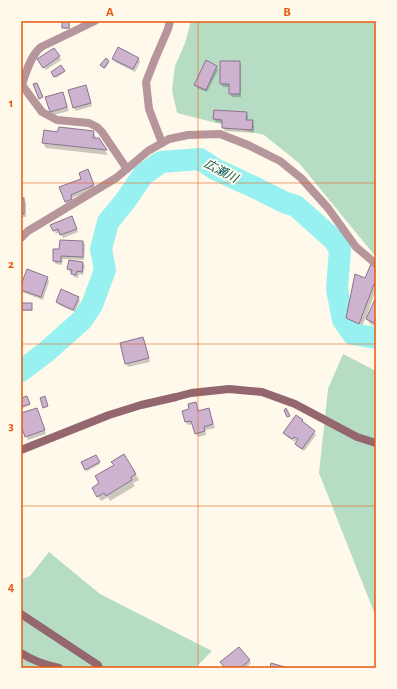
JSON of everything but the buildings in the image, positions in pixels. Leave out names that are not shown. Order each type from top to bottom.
[{"type":"street","points":[[96,21],[37,50],[24,77],[22,85],[42,112],[57,120],[89,123],[97,126],[127,169]]},
{"type":"street","points":[[162,143],[148,109],[146,82],[170,21]]},
{"type":"street","points":[[21,238],[28,232],[116,178],[148,151],[169,139],[188,135],[220,134],[280,161],[301,178],[328,208],[356,247],[376,264]]},
{"type":"street","points":[[21,450],[109,415],[141,405],[191,393],[229,389],[262,392],[295,404],[357,437],[376,443]]},
{"type":"street","points":[[21,614],[98,665],[99,668]]},
{"type":"street","points":[[21,653],[28,658],[59,668]]},
{"type":"green space","points":[[191,21],[376,21],[376,257],[299,163],[264,135],[177,113],[172,90],[175,66],[185,43]]},
{"type":"green space","points":[[343,354],[376,371],[376,617],[319,473],[328,389]]},
{"type":"green space","points":[[49,552],[100,594],[212,651],[195,668],[21,668],[21,579],[30,576]]},
{"type":"waterway","name":"広瀬川","points":[[21,371],[46,352],[82,320],[92,305],[105,270],[101,249],[108,222],[126,200],[143,175],[161,162],[200,159],[215,169],[286,203],[296,206],[333,239],[340,249],[337,289],[343,320],[353,334],[376,338]]}]
